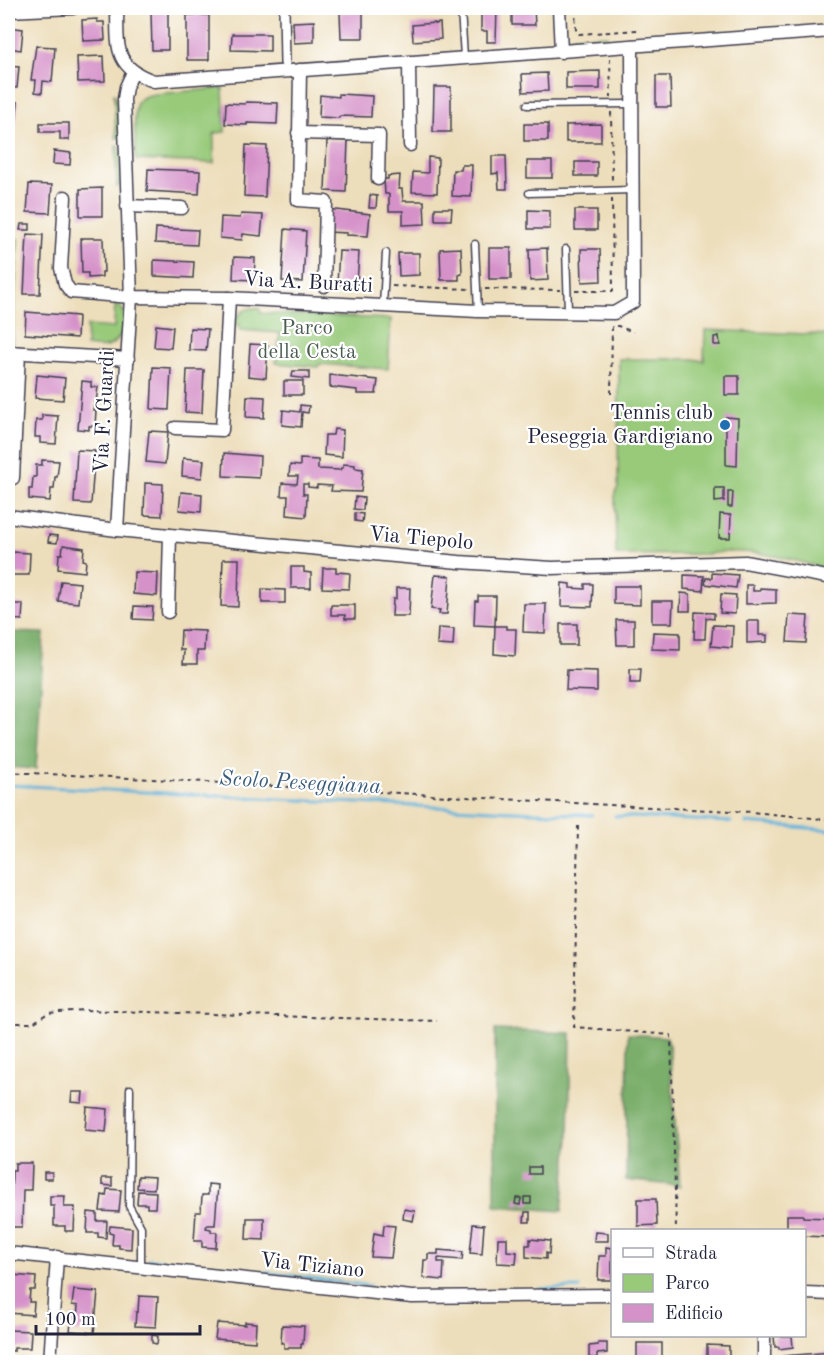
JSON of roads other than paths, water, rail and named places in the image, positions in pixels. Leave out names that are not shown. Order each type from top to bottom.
[{"type":"street","points":[[8,11],[72,8]]},
{"type":"street","points":[[117,8],[119,52],[133,72],[154,81],[831,31]]},
{"type":"street","points":[[284,8],[285,63]]},
{"type":"street","points":[[559,8],[561,52]]},
{"type":"street","name":"Via A. Buratti","points":[[131,297],[230,298],[478,311],[614,313],[633,302],[632,46]]},
{"type":"street","points":[[409,62],[410,145]]},
{"type":"street","points":[[300,70],[298,200],[326,202],[324,286]]},
{"type":"street","name":"Via F. Guardi","points":[[117,530],[131,297],[124,99],[126,87],[133,72]]},
{"type":"street","points":[[298,133],[379,135],[378,179]]},
{"type":"street","points":[[65,197],[61,268],[65,284],[71,291],[131,297]]},
{"type":"street","points":[[127,206],[182,208]]},
{"type":"street","name":"Via A. Buratti","points":[[176,428],[222,430],[230,298]]},
{"type":"street","points":[[13,478],[11,449],[13,352],[128,359]]},
{"type":"street","name":"Via Tiepolo","points":[[8,516],[117,530],[459,562],[552,568],[745,562],[831,578]]},
{"type":"street","points":[[168,612],[170,535]]},
{"type":"street","name":"Via Tiziano","points":[[8,1253],[412,1297],[611,1295]]},
{"type":"street","points":[[50,1362],[57,1257]]},
{"type":"street","points":[[806,1293],[831,1294]]},
{"type":"street","points":[[764,1337],[764,1362]]},
{"type":"lane","points":[[440,10],[461,10],[464,57]]},
{"type":"lane","points":[[527,105],[632,104]]},
{"type":"lane","points":[[529,193],[633,190]]},
{"type":"lane","points":[[475,244],[478,311]]},
{"type":"lane","points":[[566,249],[568,311]]},
{"type":"lane","name":"Via A. Buratti","points":[[383,307],[386,254]]},
{"type":"lane","points":[[130,1089],[129,1206],[141,1227],[141,1267]]},
{"type":"waterway","name":"Scolo Peseggiana","points":[[8,785],[592,815]]},
{"type":"waterway","name":"Scolo Peseggiana","points":[[615,816],[731,822]]},
{"type":"waterway","name":"Scolo Peseggiana","points":[[746,823],[832,830]]},
{"type":"waterway","points":[[149,1259],[193,1264]]},
{"type":"waterway","points":[[207,1265],[251,1270]]},
{"type":"waterway","points":[[264,1272],[370,1286]]},
{"type":"waterway","points":[[540,1289],[580,1288]]},
{"type":"place","name":"Tennis club Peseggia Gardigiano","points":[[725,425]]},
{"type":"park label","name":"Parco della Cesta","points":[[307,340]]}]
